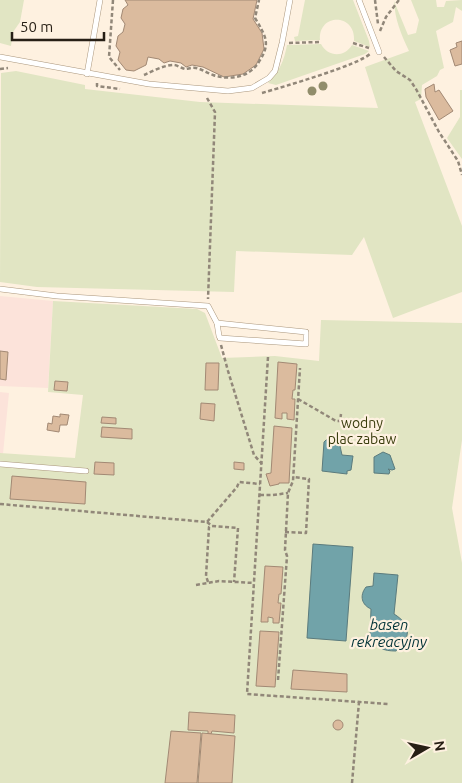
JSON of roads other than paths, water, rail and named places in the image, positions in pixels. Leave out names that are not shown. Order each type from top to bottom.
[{"type":"lane","points":[[87,74],[100,0]]},
{"type":"lane","points":[[0,56],[87,74],[148,84],[228,91],[252,88],[275,71],[290,0]]},
{"type":"lane","points":[[359,0],[379,52]]},
{"type":"lane","points":[[0,289],[57,296],[208,306],[217,323],[220,337],[306,344],[306,332],[217,323]]},
{"type":"lane","points":[[0,464],[86,470]]},
{"type":"water","points":[[332,439],[340,446],[342,455],[353,456],[351,470],[347,471],[347,474],[322,471],[324,442]]},
{"type":"water","points":[[383,452],[390,455],[395,469],[388,469],[390,471],[389,474],[374,473],[374,457]]},
{"type":"water","points":[[313,544],[353,547],[346,641],[307,638]]},
{"type":"water","name":"basen rekreacyjny","points":[[374,573],[398,575],[394,614],[404,623],[407,636],[396,651],[380,648],[370,636],[371,609],[364,603],[362,597],[366,587],[373,586]]},
{"type":"park label","name":"wodny plac zabaw","points":[[362,432]]}]
